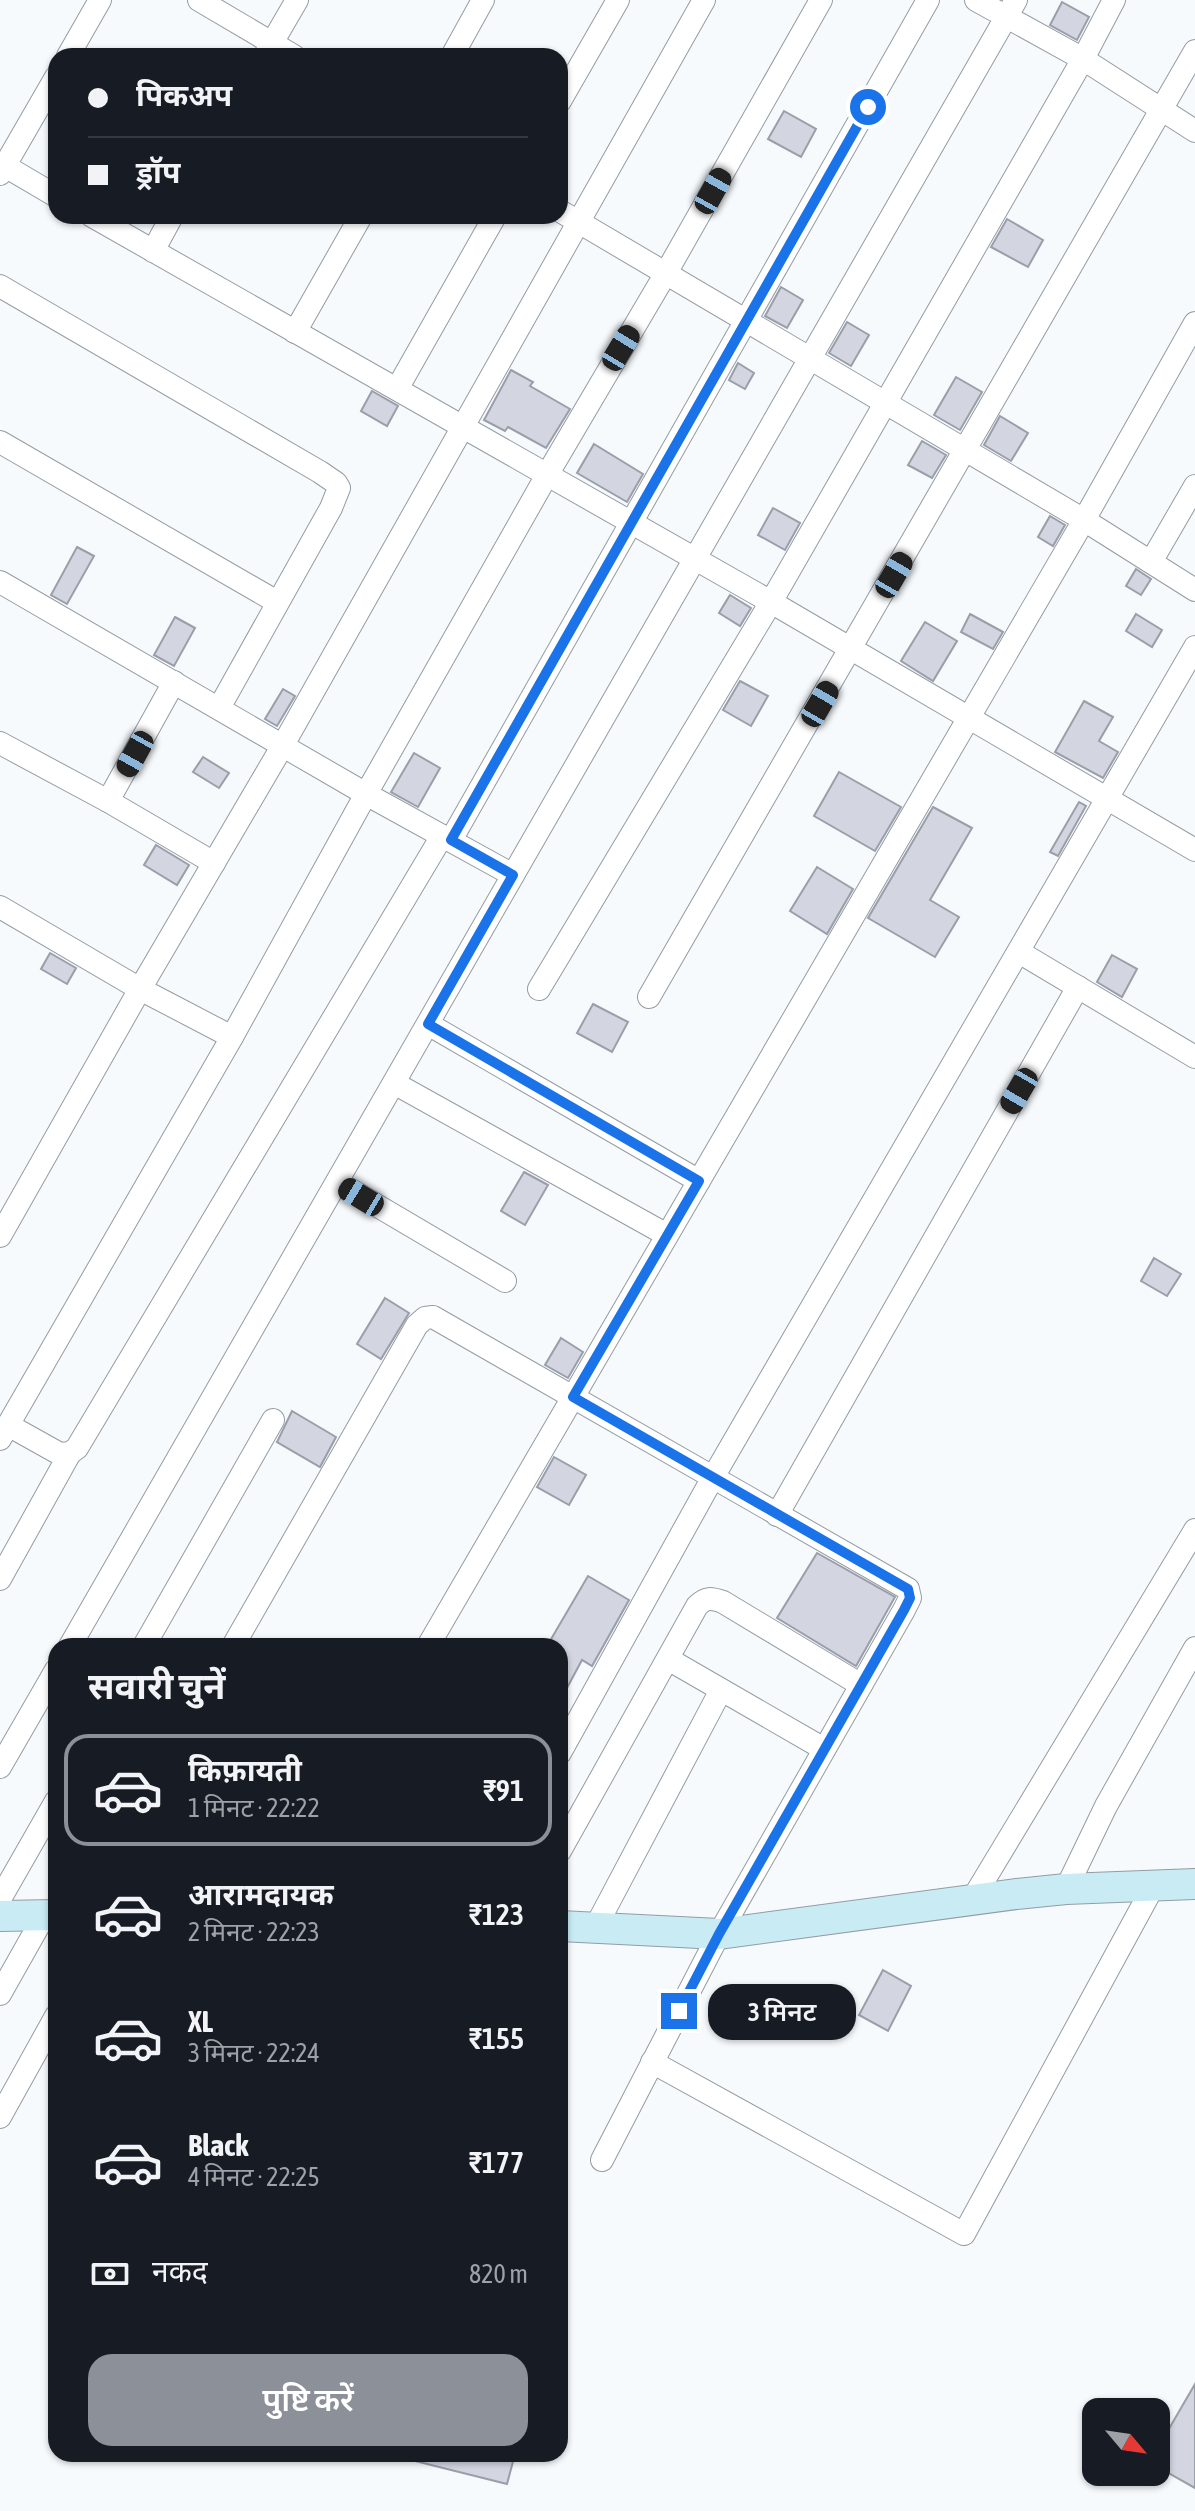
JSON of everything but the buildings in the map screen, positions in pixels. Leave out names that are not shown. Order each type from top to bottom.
[{"type":"street","points":[[73,48],[100,0]]},
{"type":"street","points":[[199,0],[265,48]]},
{"type":"street","points":[[269,48],[297,0]]},
{"type":"street","points":[[456,48],[483,0]]},
{"type":"street","points":[[568,87],[618,0]]},
{"type":"street","points":[[704,0],[569,216],[1084,520],[1195,590]]},
{"type":"street","points":[[70,1453],[60,1454],[4,1432],[232,1037],[547,475],[821,0]]},
{"type":"street","points":[[0,1579],[70,1453],[77,1448],[446,838],[631,522],[928,0]]},
{"type":"street","points":[[976,0],[1011,8],[1162,112],[1195,131]]},
{"type":"street","points":[[539,989],[771,602],[1114,0]]},
{"type":"street","points":[[75,1638],[1011,8]]},
{"type":"street","points":[[649,997],[1195,51]]},
{"type":"street","points":[[48,91],[2,170],[48,192]]},
{"type":"street","points":[[106,224],[771,602],[968,718],[1108,797],[1192,840]]},
{"type":"street","points":[[153,251],[168,224]]},
{"type":"street","points":[[295,332],[356,224]]},
{"type":"street","points":[[397,389],[490,224]]},
{"type":"street","points":[[0,1236],[283,745],[462,426],[565,224]]},
{"type":"street","points":[[0,286],[336,483],[339,488],[219,708]]},
{"type":"street","points":[[433,1638],[1084,520],[1195,323]]},
{"type":"street","points":[[0,442],[277,602]]},
{"type":"street","points":[[1151,562],[1195,486]]},
{"type":"street","points":[[0,582],[366,794],[513,875]]},
{"type":"street","points":[[568,1739],[712,1479],[1195,647]]},
{"type":"street","points":[[108,801],[174,682]]},
{"type":"street","points":[[0,743],[214,863]]},
{"type":"street","points":[[0,907],[140,989],[232,1037]]},
{"type":"street","points":[[1019,952],[1195,1057]]},
{"type":"street","points":[[777,1515],[1078,987]]},
{"type":"street","points":[[428,1024],[699,1181]]},
{"type":"street","points":[[394,1083],[667,1235]]},
{"type":"street","points":[[337,1182],[505,1281]]},
{"type":"street","points":[[238,1638],[417,1325],[425,1318],[433,1317],[908,1589],[910,1598],[904,1610],[719,1934],[602,2160]]},
{"type":"street","points":[[149,1638],[273,1420]]},
{"type":"street","points":[[972,1900],[1195,1530]]},
{"type":"street","points":[[568,1837],[697,1606],[704,1599],[723,1602],[861,1685]]},
{"type":"street","points":[[1066,1889],[1120,1779],[1195,1648]]},
{"type":"street","points":[[668,1659],[824,1749]]},
{"type":"street","points":[[0,1767],[48,1684]]},
{"type":"street","points":[[595,1928],[721,1690]]},
{"type":"street","points":[[0,1899],[48,1815]]},
{"type":"street","points":[[568,1926],[719,1934],[1066,1889],[1195,1884]]},
{"type":"street","points":[[652,2062],[964,2234],[1154,1885]]},
{"type":"street","points":[[0,1916],[48,1916]]},
{"type":"street","points":[[0,1994],[48,1919]]},
{"type":"street","points":[[0,2117],[48,2030]]},
{"type":"route","points":[[679,2011],[719,1934],[904,1610],[910,1598],[908,1589],[573,1397],[699,1181],[428,1024],[513,875],[451,840],[868,107]]}]
